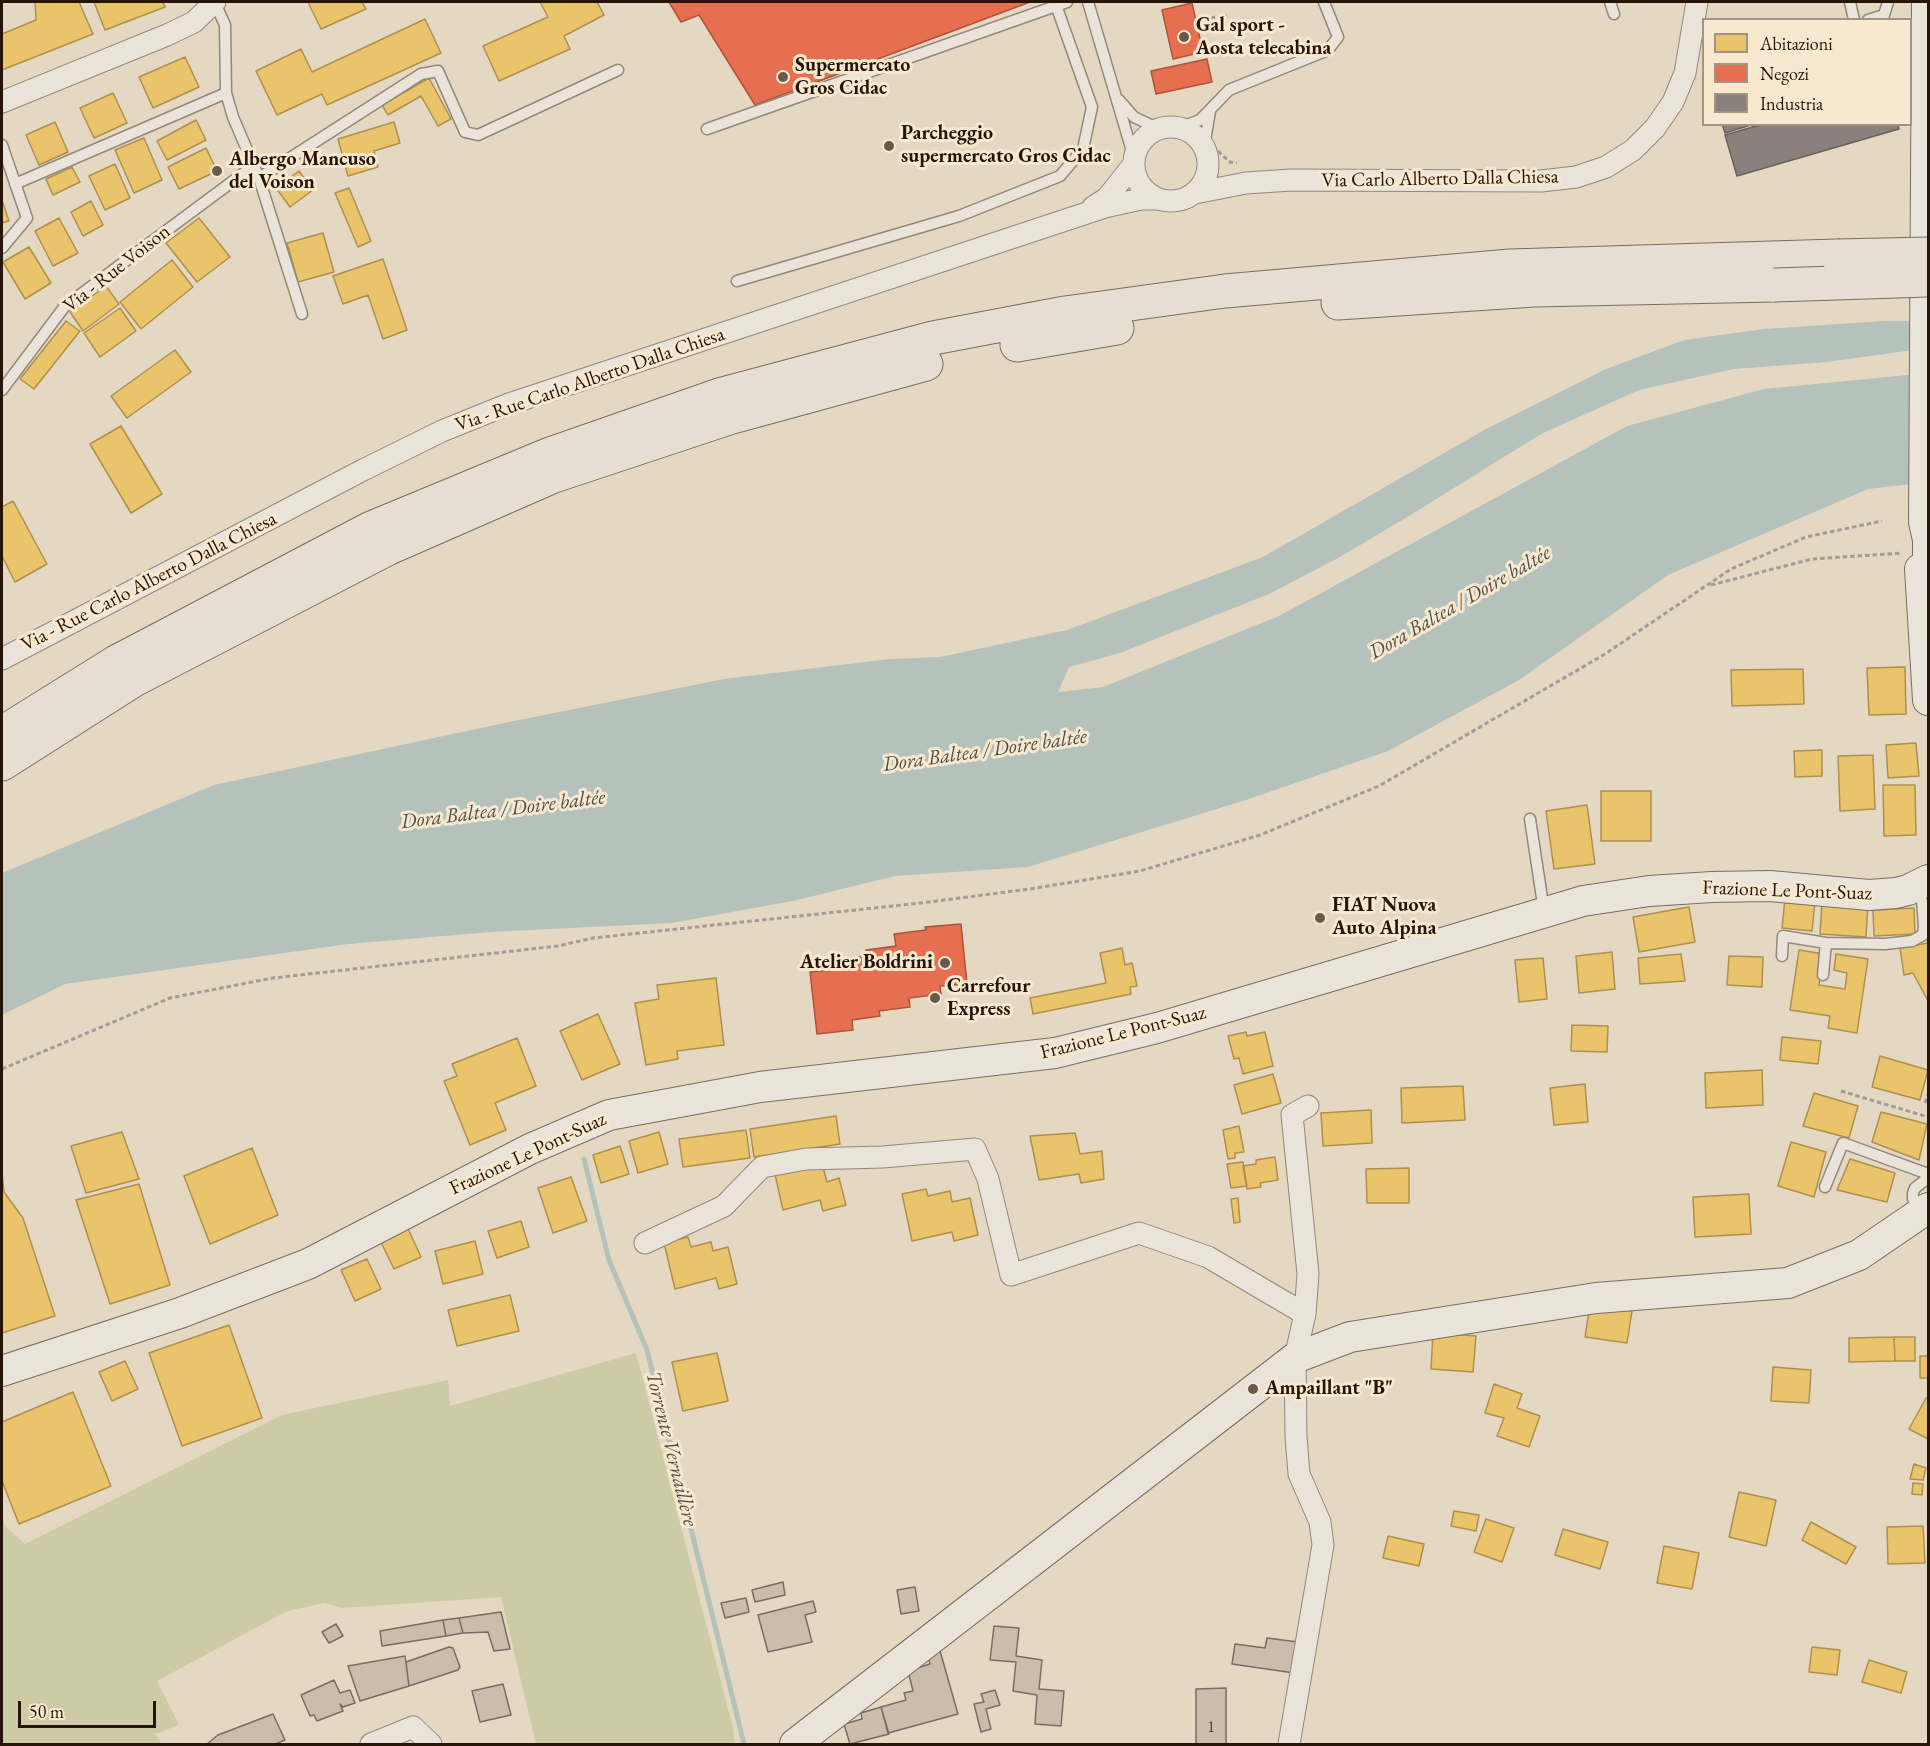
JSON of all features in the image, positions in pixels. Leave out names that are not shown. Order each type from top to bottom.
[{"type":"highway","points":[[2,733],[116,662],[369,529],[549,454],[719,395],[933,338],[1065,313],[1225,291],[1509,266],[1837,256],[1926,241]]},
{"type":"highway","points":[[2,764],[145,674],[387,549],[544,480],[732,417],[926,363],[1080,334],[1246,310],[1534,290],[1929,280]]},
{"type":"main road","points":[[1926,2],[1925,516],[1929,589]]},
{"type":"main road","points":[[1925,516],[1920,536],[1920,552],[1929,700]]},
{"type":"main road","name":"Frazione Le Pont-Suaz","points":[[2,1371],[180,1313],[308,1264],[530,1149],[609,1115],[759,1087],[1055,1053],[1157,1028],[1544,911],[1594,899],[1712,887],[1770,886],[1869,894],[1896,893],[1924,879]]},
{"type":"main road","points":[[795,1744],[1295,1358],[1350,1337],[1596,1298],[1788,1283],[1859,1255],[1925,1211]]},
{"type":"street","points":[[2,102],[167,35],[194,22],[215,2]]},
{"type":"street","name":"Via Carlo Alberto Dalla Chiesa","points":[[1195,193],[1246,183],[1291,180],[1469,183],[1541,180],[1576,177],[1606,166],[1633,150],[1655,128],[1673,102],[1685,72],[1697,2]]},
{"type":"street","points":[[1169,128],[1197,138],[1205,151],[1207,175],[1195,193],[1176,202],[1156,199],[1124,202],[1071,218],[1107,198],[1134,161],[1142,140],[1169,128]]},
{"type":"street","name":"Via Carlo Alberto Dalla Chiesa","points":[[1205,151],[1231,172],[1291,180]]},
{"type":"street","points":[[1134,161],[1136,179],[1144,191],[1156,199]]},
{"type":"street","name":"Via - Rue Carlo Alberto Dalla Chiesa","points":[[2,659],[363,470],[452,427],[595,374],[808,307],[1071,218]]},
{"type":"street","points":[[1288,1744],[1323,1545],[1320,1522],[1299,1474],[1295,1358],[1305,1314],[1308,1274],[1292,1115],[1308,1106]]},
{"type":"street","points":[[645,1243],[724,1206],[762,1167],[806,1159],[883,1157],[975,1149],[988,1179],[1011,1275],[1139,1233],[1208,1257],[1305,1314]]},
{"type":"street","points":[[371,1744],[413,1727],[431,1744]]},
{"type":"lane","points":[[215,2],[225,25],[226,93],[252,167],[259,178],[302,314]]},
{"type":"lane","points":[[1088,2],[1134,161]]},
{"type":"lane","points":[[1115,95],[1134,117],[1169,128],[1200,120],[1229,90],[1328,50],[1338,37],[1324,2]]},
{"type":"lane","points":[[1610,2],[1614,14]]},
{"type":"lane","points":[[1850,2],[1854,18]]},
{"type":"lane","points":[[1874,18],[1884,15],[1888,2]]},
{"type":"lane","points":[[707,129],[905,54],[1062,3],[1092,107],[1083,149],[1060,176],[959,216],[737,281]]},
{"type":"lane","points":[[259,178],[421,74],[438,71],[465,132],[478,135],[618,70]]},
{"type":"lane","points":[[15,184],[226,93]]},
{"type":"lane","points":[[1205,151],[1210,110]]},
{"type":"lane","points":[[2,145],[27,218],[2,248]]},
{"type":"lane","name":"Via - Rue Voison","points":[[2,386],[65,306],[252,167]]},
{"type":"lane","points":[[1530,819],[1544,911]]},
{"type":"lane","points":[[1782,956],[1784,936],[1826,944],[1885,944],[1912,941],[1923,935],[1924,879]]},
{"type":"lane","points":[[1823,975],[1826,944]]},
{"type":"lane","points":[[1825,1187],[1843,1143],[1929,1176],[1915,1188],[1913,1193],[1913,1199],[1925,1211]]},
{"type":"path","points":[[1196,21],[1227,15]]},
{"type":"path","points":[[2,1069],[170,998],[273,978],[558,946],[593,938],[943,900],[1140,871],[1260,835],[1379,786],[1605,654],[1731,569],[1806,537],[1882,520]]},
{"type":"path","points":[[1706,586],[1812,559],[1920,552]]},
{"type":"path","points":[[1841,1091],[1929,1117]]},
{"type":"path","points":[[1925,1103],[1929,1094]]},
{"type":"shaded area","points":[[636,1353],[733,1728],[735,1744],[536,1744],[501,1597],[342,1608],[325,1603],[287,1611],[157,1681],[179,1725],[155,1734],[162,1744],[2,1744],[2,1516],[5,1526],[25,1544],[282,1415],[448,1380],[450,1406]]},
{"type":"water","name":"Dora Baltea / Doire baltée","points":[[1884,321],[1928,321],[1928,348],[1827,362],[1734,369],[1639,390],[1541,434],[1340,557],[1269,594],[1120,653],[1069,667],[1058,692],[1103,687],[1279,616],[1627,426],[1764,389],[1928,373],[1928,482],[1868,489],[1668,575],[1519,680],[1388,751],[1246,800],[1028,867],[895,876],[793,901],[671,923],[491,932],[348,944],[65,984],[2,1015],[2,873],[214,785],[724,679],[890,659],[940,657],[1067,630],[1263,557],[1486,429],[1606,369],[1684,340],[1764,329]]},
{"type":"building: Abitazioni","points":[[35,2],[79,2],[93,34],[2,70],[2,34],[36,20]]},
{"type":"building: Abitazioni","points":[[94,2],[163,2],[165,7],[105,30]]},
{"type":"building: Abitazioni","points":[[308,2],[362,2],[366,9],[321,29]]},
{"type":"building: Abitazioni","points":[[540,2],[597,2],[604,15],[564,36],[570,49],[499,81],[483,46],[548,17]]},
{"type":"building: Abitazioni","points":[[425,19],[441,53],[327,105],[322,94],[277,115],[256,71],[301,49],[312,72]]},
{"type":"building: Abitazioni","points":[[185,57],[199,87],[153,108],[139,77]]},
{"type":"building: Abitazioni","points":[[429,78],[451,119],[438,126],[421,96],[388,115],[382,105]]},
{"type":"building: Abitazioni","points":[[113,93],[127,123],[94,138],[80,108]]},
{"type":"building: Abitazioni","points":[[196,120],[206,140],[167,160],[157,141]]},
{"type":"building: Abitazioni","points":[[55,122],[68,152],[39,165],[26,135]]},
{"type":"building: Abitazioni","points":[[394,122],[400,143],[374,151],[378,167],[348,176],[338,139]]},
{"type":"building: Abitazioni","points":[[144,138],[162,180],[134,193],[115,150]]},
{"type":"building: Abitazioni","points":[[206,148],[217,171],[179,189],[168,167]]},
{"type":"building: Abitazioni","points":[[115,164],[130,198],[105,210],[89,176]]},
{"type":"building: Abitazioni","points":[[72,167],[80,182],[53,195],[46,179]]},
{"type":"building: Abitazioni","points":[[299,171],[313,190],[290,207],[276,188]]},
{"type":"building: Abitazioni","points":[[349,188],[371,241],[358,247],[335,193]]},
{"type":"building: Abitazioni","points":[[2,200],[9,221],[2,223]]},
{"type":"building: Abitazioni","points":[[91,201],[103,225],[83,236],[71,212]]},
{"type":"building: Abitazioni","points":[[59,218],[78,253],[53,266],[35,231]]},
{"type":"building: Abitazioni","points":[[199,218],[230,257],[197,282],[166,243]]},
{"type":"building: Abitazioni","points":[[323,233],[334,272],[298,282],[287,243]]},
{"type":"building: Abitazioni","points":[[29,247],[51,283],[25,299],[3,262]]},
{"type":"building: Abitazioni","points":[[383,259],[407,330],[383,339],[368,295],[343,304],[333,276]]},
{"type":"building: Abitazioni","points":[[172,260],[193,287],[141,329],[120,302]]},
{"type":"building: Abitazioni","points":[[106,286],[119,304],[83,331],[70,312]]},
{"type":"building: Abitazioni","points":[[120,308],[136,331],[100,357],[84,333]]},
{"type":"building: Abitazioni","points":[[66,321],[80,331],[34,389],[20,379]]},
{"type":"building: Abitazioni","points":[[175,350],[191,372],[127,418],[111,396]]},
{"type":"building: Abitazioni","points":[[121,426],[162,494],[131,513],[90,444]]},
{"type":"building: Abitazioni","points":[[13,501],[47,564],[15,582],[2,556],[2,507]]},
{"type":"building: Abitazioni","points":[[1905,667],[1906,714],[1869,715],[1867,668]]},
{"type":"building: Abitazioni","points":[[1803,669],[1804,704],[1732,706],[1731,670]]},
{"type":"building: Abitazioni","points":[[1916,743],[1919,776],[1888,778],[1886,745]]},
{"type":"building: Abitazioni","points":[[1822,750],[1822,776],[1795,777],[1794,751]]},
{"type":"building: Abitazioni","points":[[1873,755],[1875,809],[1840,811],[1838,756]]},
{"type":"building: Abitazioni","points":[[1883,785],[1915,785],[1916,835],[1884,836]]},
{"type":"building: Abitazioni","points":[[1601,791],[1651,791],[1651,841],[1601,841]]},
{"type":"building: Abitazioni","points":[[1587,805],[1595,864],[1554,869],[1546,811]]},
{"type":"building: Abitazioni","points":[[1785,899],[1815,902],[1812,931],[1782,928]]},
{"type":"building: Abitazioni","points":[[1822,901],[1868,904],[1866,937],[1820,934]]},
{"type":"building: Abitazioni","points":[[1689,907],[1695,942],[1639,952],[1633,917]]},
{"type":"building: Abitazioni","points":[[1914,908],[1915,934],[1874,936],[1873,910]]},
{"type":"building: Abitazioni","points":[[1928,943],[1928,1001],[1913,973],[1904,975],[1900,948]]},
{"type":"building: Abitazioni","points":[[1122,948],[1125,965],[1132,963],[1137,986],[1130,987],[1131,994],[1033,1014],[1030,998],[1106,983],[1100,953]]},
{"type":"building: Abitazioni","points":[[1799,950],[1824,954],[1819,985],[1845,989],[1847,973],[1834,970],[1836,954],[1868,959],[1857,1033],[1828,1028],[1830,1016],[1790,1010]]},
{"type":"building: Abitazioni","points":[[1612,952],[1615,989],[1579,993],[1576,956]]},
{"type":"building: Abitazioni","points":[[1681,954],[1685,981],[1640,984],[1638,958]]},
{"type":"building: Abitazioni","points":[[1729,956],[1763,957],[1762,987],[1727,985]]},
{"type":"building: Abitazioni","points":[[1543,958],[1547,999],[1519,1002],[1515,960]]},
{"type":"building: Abitazioni","points":[[716,978],[724,1045],[677,1051],[678,1059],[646,1065],[635,1003],[659,999],[657,985]]},
{"type":"building: Abitazioni","points":[[598,1014],[620,1064],[582,1080],[560,1031]]},
{"type":"building: Abitazioni","points":[[1572,1025],[1608,1026],[1607,1052],[1571,1051]]},
{"type":"building: Abitazioni","points":[[1246,1032],[1247,1036],[1265,1032],[1273,1066],[1243,1074],[1239,1058],[1234,1059],[1228,1036]]},
{"type":"building: Abitazioni","points":[[1782,1037],[1821,1041],[1818,1064],[1780,1060]]},
{"type":"building: Abitazioni","points":[[517,1038],[536,1086],[495,1103],[506,1130],[470,1145],[444,1081],[457,1076],[452,1064]]},
{"type":"building: Abitazioni","points":[[1880,1056],[1928,1070],[1920,1100],[1872,1087]]},
{"type":"building: Abitazioni","points":[[1762,1070],[1763,1105],[1706,1108],[1705,1073]]},
{"type":"building: Abitazioni","points":[[1273,1074],[1281,1103],[1242,1114],[1234,1085]]},
{"type":"building: Abitazioni","points":[[1585,1084],[1588,1122],[1554,1125],[1550,1088]]},
{"type":"building: Abitazioni","points":[[1463,1086],[1465,1120],[1402,1123],[1401,1088]]},
{"type":"building: Abitazioni","points":[[1814,1093],[1858,1106],[1849,1138],[1803,1126]]},
{"type":"building: Abitazioni","points":[[1371,1110],[1372,1143],[1323,1146],[1321,1113]]},
{"type":"building: Abitazioni","points":[[1881,1112],[1927,1124],[1919,1160],[1872,1142]]},
{"type":"building: Abitazioni","points":[[836,1116],[840,1144],[754,1157],[750,1129]]},
{"type":"building: Abitazioni","points":[[1239,1126],[1244,1152],[1235,1153],[1235,1158],[1228,1159],[1223,1130]]},
{"type":"building: Abitazioni","points":[[746,1130],[750,1158],[683,1167],[679,1139]]},
{"type":"building: Abitazioni","points":[[122,1132],[139,1179],[86,1193],[71,1146]]},
{"type":"building: Abitazioni","points":[[659,1132],[668,1164],[638,1173],[629,1141]]},
{"type":"building: Abitazioni","points":[[1075,1133],[1080,1154],[1102,1151],[1104,1179],[1081,1183],[1079,1174],[1039,1180],[1030,1136]]},
{"type":"building: Abitazioni","points":[[1791,1142],[1826,1152],[1814,1197],[1778,1186]]},
{"type":"building: Abitazioni","points":[[620,1146],[629,1174],[601,1183],[593,1155]]},
{"type":"building: Abitazioni","points":[[252,1148],[278,1215],[210,1244],[184,1176]]},
{"type":"building: Abitazioni","points":[[1275,1157],[1278,1180],[1260,1183],[1261,1187],[1247,1189],[1243,1166],[1256,1164],[1256,1160]]},
{"type":"building: Abitazioni","points":[[1850,1159],[1895,1173],[1887,1202],[1837,1190]]},
{"type":"building: Abitazioni","points":[[1243,1162],[1247,1186],[1231,1188],[1227,1164]]},
{"type":"building: Abitazioni","points":[[822,1163],[827,1182],[839,1178],[846,1205],[823,1211],[820,1200],[783,1210],[774,1170]]},
{"type":"building: Abitazioni","points":[[1409,1168],[1409,1203],[1367,1203],[1366,1169]]},
{"type":"building: Abitazioni","points":[[2,1172],[4,1192],[23,1218],[55,1316],[2,1333]]},
{"type":"building: Abitazioni","points":[[571,1177],[587,1221],[553,1233],[538,1188]]},
{"type":"building: Abitazioni","points":[[139,1184],[170,1285],[110,1304],[76,1200]]},
{"type":"building: Abitazioni","points":[[926,1189],[928,1196],[950,1191],[952,1202],[970,1198],[978,1235],[954,1241],[952,1232],[912,1241],[902,1194]]},
{"type":"building: Abitazioni","points":[[1749,1194],[1751,1234],[1695,1237],[1693,1197]]},
{"type":"building: Abitazioni","points":[[1238,1198],[1240,1222],[1234,1223],[1231,1199]]},
{"type":"building: Abitazioni","points":[[521,1221],[529,1247],[497,1258],[488,1231]]},
{"type":"building: Abitazioni","points":[[406,1224],[421,1257],[394,1269],[378,1236]]},
{"type":"building: Abitazioni","points":[[688,1237],[691,1247],[711,1242],[713,1251],[728,1247],[737,1284],[719,1289],[716,1278],[675,1289],[664,1243]]},
{"type":"building: Abitazioni","points":[[475,1241],[483,1274],[443,1284],[435,1251]]},
{"type":"building: Abitazioni","points":[[367,1259],[381,1289],[355,1301],[341,1270]]},
{"type":"building: Abitazioni","points":[[510,1295],[519,1331],[457,1346],[448,1310]]},
{"type":"building: Abitazioni","points":[[1590,1305],[1632,1311],[1627,1343],[1585,1337]]},
{"type":"building: Abitazioni","points":[[229,1325],[262,1418],[182,1446],[149,1353]]},
{"type":"building: Abitazioni","points":[[1433,1332],[1476,1336],[1473,1372],[1431,1369]]},
{"type":"building: Abitazioni","points":[[1894,1337],[1895,1361],[1849,1362],[1849,1338]]},
{"type":"building: Abitazioni","points":[[1894,1337],[1915,1337],[1915,1361],[1895,1361]]},
{"type":"building: Abitazioni","points":[[717,1353],[728,1401],[683,1411],[672,1362]]},
{"type":"building: Abitazioni","points":[[1920,1356],[1928,1356],[1928,1378],[1920,1378]]},
{"type":"building: Abitazioni","points":[[125,1361],[138,1389],[112,1401],[99,1372]]},
{"type":"building: Abitazioni","points":[[1773,1367],[1811,1370],[1809,1403],[1771,1401]]},
{"type":"building: Abitazioni","points":[[1494,1384],[1522,1394],[1517,1408],[1540,1416],[1529,1447],[1497,1436],[1504,1418],[1485,1413]]},
{"type":"building: Abitazioni","points":[[73,1392],[111,1486],[19,1524],[2,1481],[2,1422]]},
{"type":"building: Abitazioni","points":[[1926,1398],[1928,1399],[1928,1439],[1909,1429]]},
{"type":"building: Abitazioni","points":[[1914,1464],[1926,1468],[1923,1480],[1910,1479]]},
{"type":"building: Abitazioni","points":[[1913,1483],[1923,1484],[1922,1495],[1912,1494]]},
{"type":"building: Abitazioni","points":[[1739,1492],[1776,1500],[1766,1546],[1729,1537]]},
{"type":"building: Abitazioni","points":[[1454,1511],[1479,1515],[1476,1531],[1451,1526]]},
{"type":"building: Abitazioni","points":[[1486,1519],[1514,1528],[1502,1562],[1474,1552]]},
{"type":"building: Abitazioni","points":[[1811,1522],[1856,1547],[1846,1564],[1802,1540]]},
{"type":"building: Abitazioni","points":[[1923,1526],[1925,1563],[1888,1564],[1887,1527]]},
{"type":"building: Abitazioni","points":[[1563,1529],[1608,1542],[1600,1569],[1555,1555]]},
{"type":"building: Abitazioni","points":[[1388,1536],[1424,1544],[1419,1566],[1383,1558]]},
{"type":"building: Abitazioni","points":[[1664,1546],[1699,1553],[1692,1589],[1657,1583]]},
{"type":"building: Abitazioni","points":[[1812,1647],[1840,1650],[1837,1675],[1809,1672]]},
{"type":"building: Abitazioni","points":[[1869,1660],[1907,1672],[1901,1693],[1862,1682]]},
{"type":"building: Negozi","name":"Supermercato Gros Cidac","points":[[669,2],[1030,2],[755,105],[699,15],[681,22]]},
{"type":"building: Negozi","name":"Gal sport - Aosta telecabina","points":[[1192,3],[1203,52],[1173,59],[1162,10]]},
{"type":"building: Negozi","points":[[1207,59],[1212,82],[1156,94],[1151,71]]},
{"type":"building: Negozi","points":[[961,924],[967,984],[940,986],[941,994],[909,998],[910,1007],[879,1011],[880,1016],[852,1020],[853,1030],[817,1034],[810,972],[839,969],[837,959],[866,956],[866,950],[896,946],[894,934],[926,930],[925,927]]},
{"type":"building: Industria","points":[[1723,126],[1748,126],[1725,133]]},
{"type":"building: Industria","points":[[1756,126],[1898,126],[1899,129],[1737,176],[1725,135]]},
{"type":"building: Altro","points":[[783,1582],[785,1595],[755,1602],[752,1590]]},
{"type":"building: Altro","points":[[915,1587],[919,1611],[901,1614],[897,1590]]},
{"type":"building: Altro","points":[[746,1598],[749,1612],[725,1618],[721,1603]]},
{"type":"building: Altro","points":[[813,1601],[816,1612],[805,1615],[812,1642],[768,1652],[758,1615]]},
{"type":"building: Altro","points":[[501,1612],[510,1649],[494,1651],[488,1632],[463,1633],[459,1618]]},
{"type":"building: Altro","points":[[459,1618],[463,1633],[446,1636],[443,1620]]},
{"type":"building: Altro","points":[[443,1620],[446,1636],[382,1646],[380,1631]]},
{"type":"building: Altro","points":[[336,1624],[343,1636],[329,1643],[322,1632]]},
{"type":"building: Altro","points":[[994,1626],[1019,1628],[1016,1656],[1042,1660],[1039,1689],[1064,1691],[1061,1726],[1035,1724],[1037,1695],[1013,1691],[1016,1662],[990,1660]]},
{"type":"building: Altro","points":[[1267,1638],[1298,1642],[1294,1673],[1232,1664],[1235,1644],[1265,1648]]},
{"type":"building: Altro","points":[[449,1647],[453,1648],[460,1667],[458,1670],[409,1686],[406,1662]]},
{"type":"building: Altro","points":[[940,1651],[958,1714],[888,1733],[881,1707],[906,1700],[904,1693],[913,1691],[908,1671],[930,1664],[928,1654]]},
{"type":"building: Altro","points":[[405,1656],[409,1686],[360,1701],[348,1666]]},
{"type":"building: Altro","points":[[334,1680],[340,1693],[350,1690],[355,1703],[343,1707],[340,1704],[343,1711],[317,1721],[314,1715],[310,1716],[301,1695]]},
{"type":"building: Altro","points":[[503,1684],[511,1715],[480,1722],[472,1691]]},
{"type":"building: Altro","points":[[1226,1688],[1226,1744],[1196,1744],[1196,1689]]},
{"type":"building: Altro","points":[[995,1690],[1000,1705],[986,1709],[991,1729],[981,1732],[974,1704],[984,1702],[981,1694]]},
{"type":"building: Altro","points":[[881,1707],[889,1734],[850,1744],[844,1724],[862,1719],[861,1713]]},
{"type":"building: Altro","points":[[273,1714],[285,1740],[275,1744],[207,1744],[218,1735]]},
{"type":"waterway","name":"Torrente Vernaillère","points":[[584,1159],[609,1260],[647,1350],[744,1744]]},
{"type":"place","name":"Gal sport - Aosta telecabina","points":[[1184,37]]},
{"type":"place","name":"Supermercato Gros Cidac","points":[[783,77]]},
{"type":"place","name":"Parcheggio supermercato Gros Cidac","points":[[889,146]]},
{"type":"place","name":"Albergo Mancuso del Voison","points":[[217,171]]},
{"type":"place","name":"FIAT Nuova Auto Alpina","points":[[1320,918]]},
{"type":"place","name":"Atelier Boldrini","points":[[945,963]]},
{"type":"place","name":"Carrefour Express","points":[[935,998]]},
{"type":"place","name":"Ampaillant \"B\"","points":[[1253,1389]]}]
